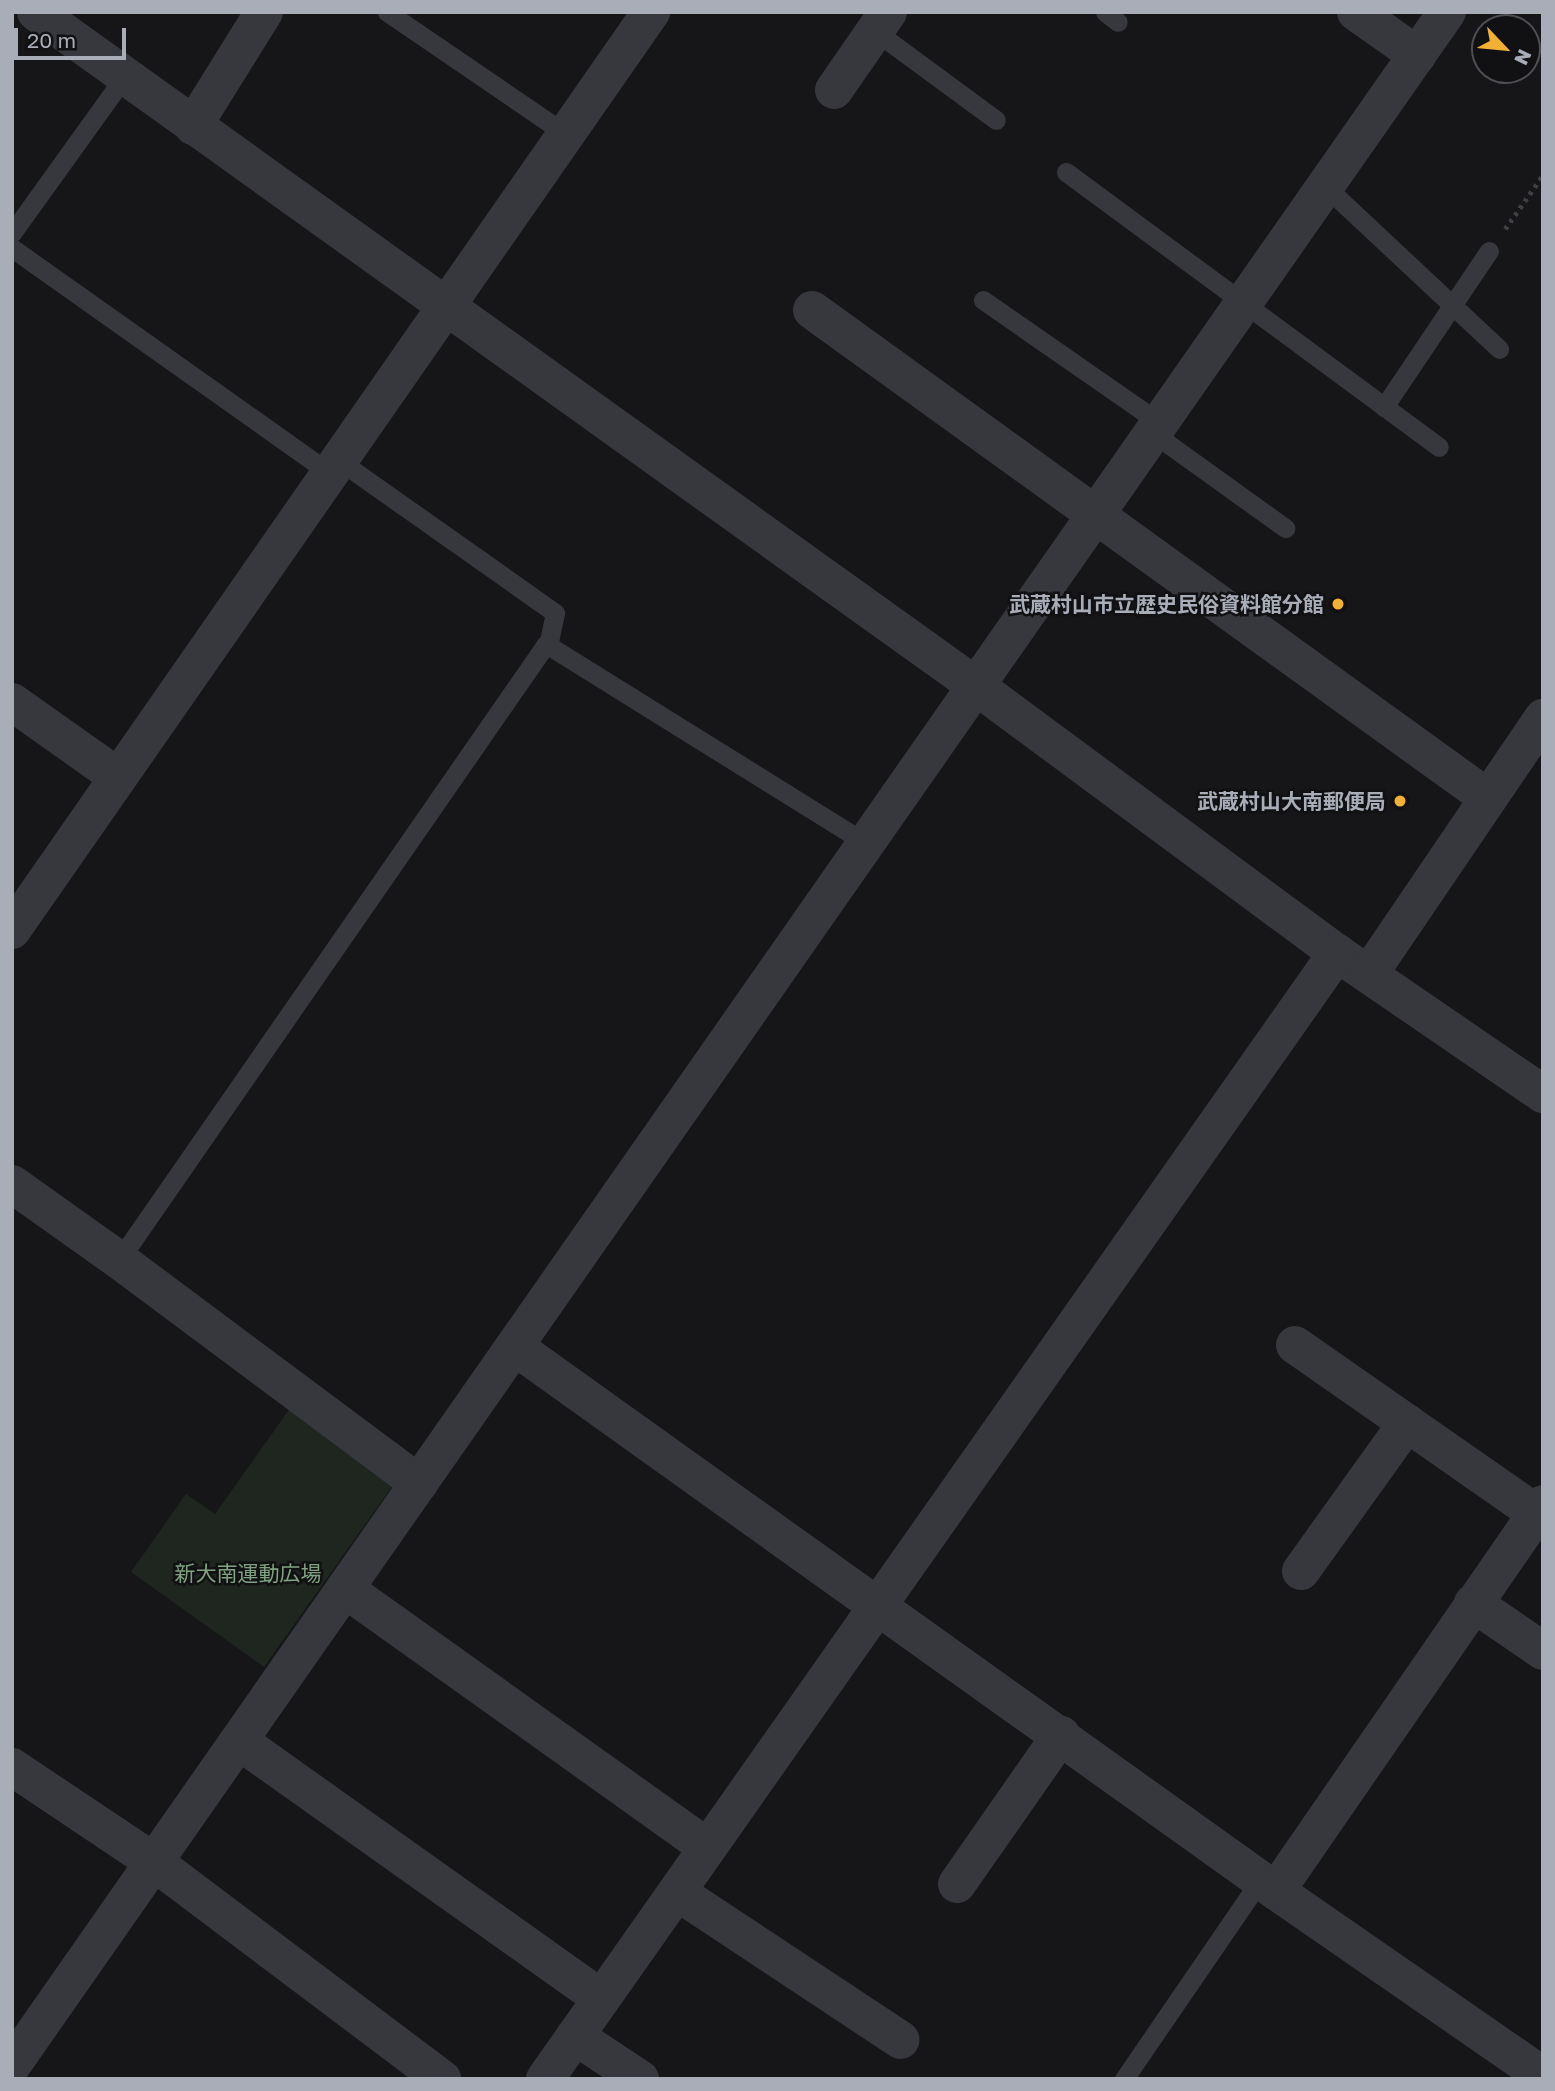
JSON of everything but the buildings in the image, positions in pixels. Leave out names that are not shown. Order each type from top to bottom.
[{"type":"street","points":[[36,12],[445,308],[976,686],[1337,953],[1543,1094]]},
{"type":"street","points":[[193,126],[264,12]]},
{"type":"street","points":[[13,928],[651,12]]},
{"type":"street","points":[[1356,12],[1417,55]]},
{"type":"street","points":[[12,2066],[1447,12]]},
{"type":"street","points":[[834,90],[881,22]]},
{"type":"street","points":[[812,310],[1488,798]]},
{"type":"street","points":[[12,702],[118,777]]},
{"type":"street","points":[[1369,974],[1543,718]]},
{"type":"street","points":[[545,2079],[1337,953]]},
{"type":"street","points":[[12,1184],[119,1260],[419,1484]]},
{"type":"street","points":[[1269,1885],[1539,1509],[1407,1423],[1295,1345]]},
{"type":"street","points":[[515,1347],[1269,1885],[1543,2076]]},
{"type":"street","points":[[1301,1571],[1407,1423]]},
{"type":"street","points":[[345,1589],[707,1847]]},
{"type":"street","points":[[1473,1603],[1543,1651]]},
{"type":"street","points":[[957,1884],[1061,1735]]},
{"type":"street","points":[[239,1741],[601,1998]]},
{"type":"street","points":[[12,1767],[154,1862],[442,2079]]},
{"type":"street","points":[[677,1892],[901,2040]]},
{"type":"street","points":[[575,2036],[640,2079]]},
{"type":"lane","points":[[387,12],[566,134]]},
{"type":"lane","points":[[881,22],[996,120]]},
{"type":"lane","points":[[12,233],[125,76]]},
{"type":"lane","points":[[1066,172],[1439,447]]},
{"type":"lane","points":[[1326,187],[1499,349]]},
{"type":"lane","points":[[12,248],[555,613],[548,645],[119,1260]]},
{"type":"lane","points":[[1384,407],[1489,251]]},
{"type":"lane","points":[[983,300],[1285,528]]},
{"type":"lane","points":[[548,645],[866,844]]},
{"type":"lane","points":[[1124,2079],[1269,1885]]},
{"type":"path","points":[[1489,251],[1543,175]]},
{"type":"green space","name":"新大南運動広場","points":[[291,1407],[396,1481],[264,1667],[131,1572],[186,1494],[215,1514]]},
{"type":"place","name":"武蔵村山市立歴史民俗資料館分館","points":[[1338,604]]},
{"type":"place","name":"武蔵村山大南郵便局","points":[[1400,801]]}]
